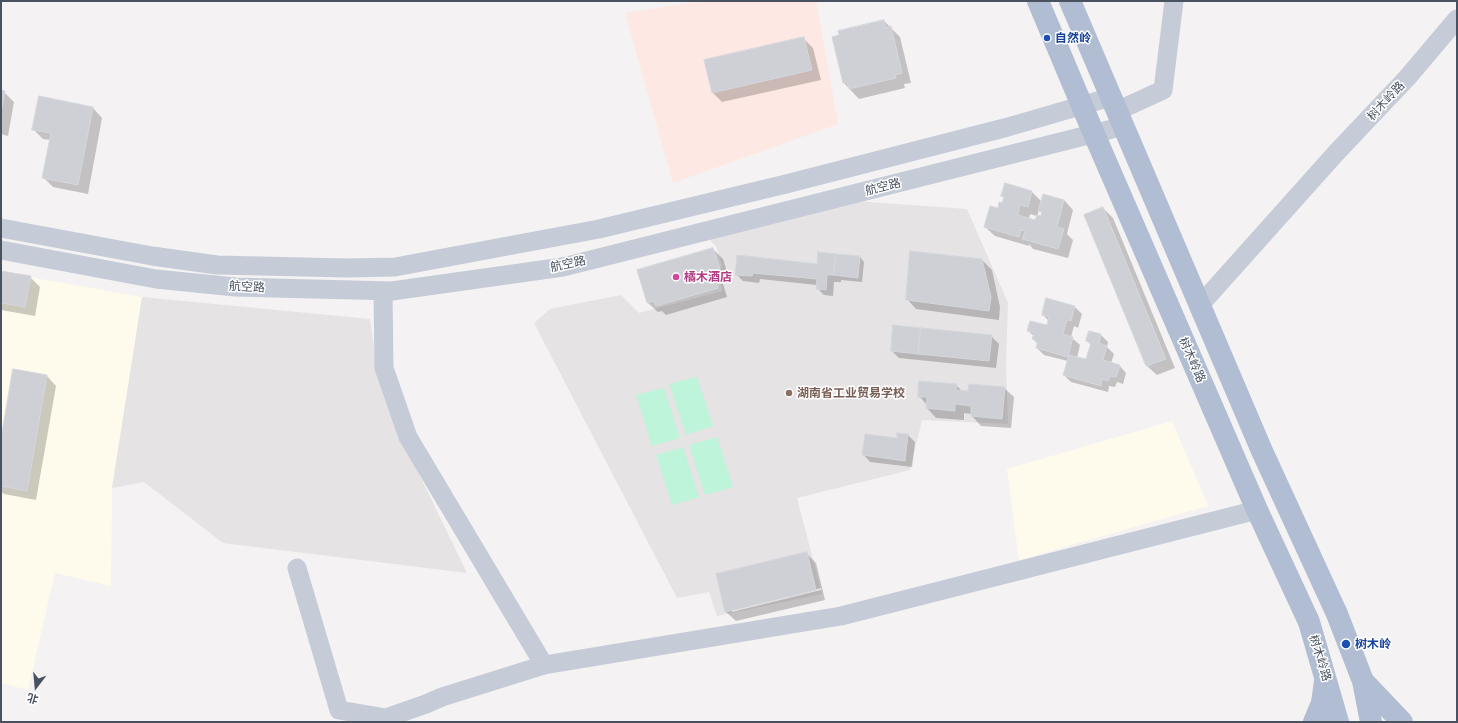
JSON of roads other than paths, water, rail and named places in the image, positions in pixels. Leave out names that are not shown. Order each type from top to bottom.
[{"type":"main road","name":"树木岭路","points":[[1038,1],[1094,134],[1258,510],[1309,622],[1326,676],[1338,722]]},
{"type":"main road","points":[[1070,1],[1262,451],[1337,614],[1362,681],[1371,722]]},
{"type":"main road","points":[[1314,722],[1322,703],[1326,676]]},
{"type":"main road","points":[[1362,681],[1402,722]]},
{"type":"street","points":[[1117,111],[1163,90],[1174,1]]},
{"type":"street","name":"树木岭路","points":[[1200,305],[1336,153],[1407,78],[1457,19]]},
{"type":"street","name":"航空路","points":[[1,228],[152,256],[217,265],[347,268],[395,267],[600,230],[986,133],[1082,105],[1117,111]]},
{"type":"street","name":"航空路","points":[[1,250],[156,279],[235,287],[388,291],[563,267],[1094,134],[1117,111]]},
{"type":"street","points":[[152,256],[156,279]]},
{"type":"street","points":[[395,267],[388,291],[384,368],[408,437],[544,665]]},
{"type":"street","points":[[297,568],[339,710],[386,718],[442,697],[544,665],[841,616],[1258,510]]},
{"type":"place","name":"自然岭","points":[[1047,38]]},
{"type":"place","name":"橘木酒店","points":[[676,277]]},
{"type":"place","name":"湖南省工业贸易学校","points":[[789,393]]},
{"type":"place","name":"树木岭","points":[[1346,644]]}]
